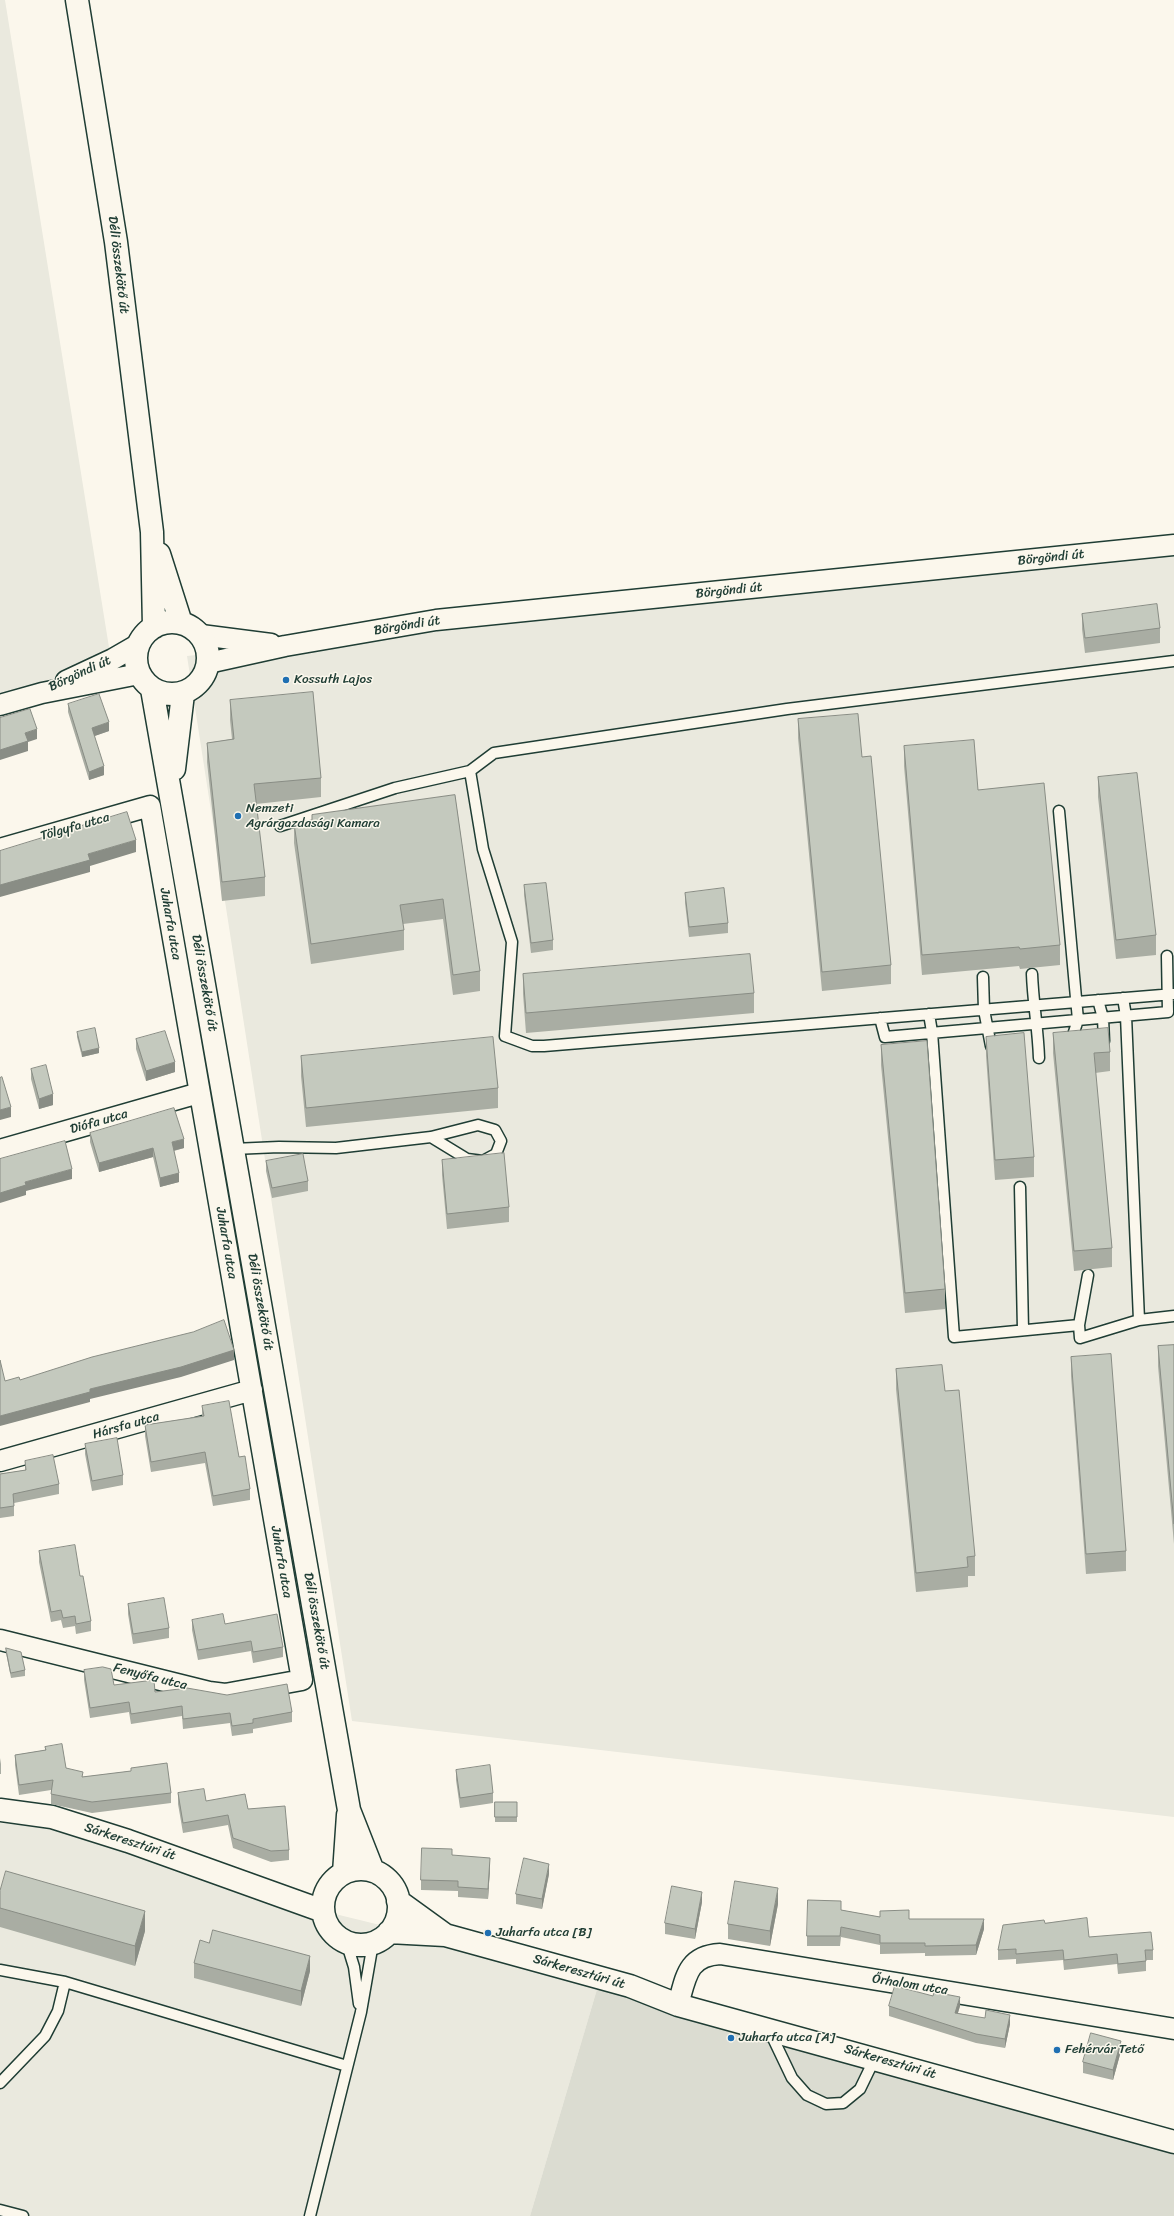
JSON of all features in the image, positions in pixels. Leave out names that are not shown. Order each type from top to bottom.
[{"type":"main road","name":"Déli összekötő út","points":[[77,0],[116,242],[152,532],[154,627]]},
{"type":"main road","name":"Déli összekötő út","points":[[152,532],[181,623]]},
{"type":"main road","points":[[171,622],[181,623],[188,625],[200,635],[208,653],[208,663],[200,682],[182,694],[167,695],[146,682],[136,659],[139,644],[147,632],[154,627],[171,622]]},
{"type":"main road","name":"Déli összekötő út","points":[[146,682],[170,794],[349,1810],[373,1871]]},
{"type":"main road","name":"Déli összekötő út","points":[[170,794],[182,694]]},
{"type":"main road","name":"Sárkeresztúri út","points":[[0,1810],[52,1817],[128,1841],[256,1886],[324,1902]]},
{"type":"main road","name":"Déli összekötő út","points":[[344,1873],[349,1810]]},
{"type":"main road","points":[[358,1869],[373,1871],[385,1877],[394,1888],[398,1901],[398,1912],[381,1937],[364,1944],[346,1941],[330,1929],[324,1902],[333,1881],[344,1873],[358,1869]]},
{"type":"main road","name":"Sárkeresztúri út","points":[[398,1901],[445,1935]]},
{"type":"main road","name":"Sárkeresztúri út","points":[[381,1937],[445,1935],[630,1986],[678,2005],[768,2028],[1174,2142]]},
{"type":"street","name":"Börgöndi út","points":[[208,663],[285,646],[436,620],[1174,545]]},
{"type":"street","name":"Börgöndi út","points":[[200,635],[285,646]]},
{"type":"street","name":"Börgöndi út","points":[[0,705],[42,692],[113,659],[139,644]]},
{"type":"street","name":"Börgöndi út","points":[[42,692],[146,682]]},
{"type":"street","name":"Tölgyfa utca","points":[[0,849],[150,806]]},
{"type":"street","name":"Juharfa utca","points":[[150,806],[302,1680]]},
{"type":"street","name":"Diófa utca","points":[[0,1150],[199,1093]]},
{"type":"street","name":"Hársfa utca","points":[[0,1461],[252,1390]]},
{"type":"street","name":"Fenyőfa utca","points":[[0,1640],[209,1692],[225,1694],[302,1680]]},
{"type":"street","name":"Őrhalom utca","points":[[678,2005],[693,1963],[705,1955],[720,1954],[1174,2029]]},
{"type":"lane","points":[[280,826],[395,788],[470,771],[494,753],[787,709],[1174,661]]},
{"type":"lane","points":[[470,771],[484,849],[512,942],[505,1036],[532,1046],[1171,994]]},
{"type":"lane","points":[[1059,811],[1078,1020],[1070,1044]]},
{"type":"lane","points":[[880,1018],[885,1037],[1168,1012],[1171,994],[1167,956]]},
{"type":"lane","points":[[1032,974],[1033,1006],[1037,1024],[1039,1058]]},
{"type":"lane","points":[[983,977],[984,1010],[991,1046]]},
{"type":"lane","points":[[1122,998],[1126,1016],[1139,1320]]},
{"type":"lane","points":[[1098,1000],[1103,1018],[1104,1041]]},
{"type":"lane","points":[[929,1014],[932,1032],[954,1337],[1079,1325]]},
{"type":"lane","points":[[233,1149],[279,1147],[336,1148],[431,1137],[478,1125],[495,1130],[501,1141],[496,1154],[483,1161],[467,1159],[431,1137]]},
{"type":"lane","points":[[1020,1187],[1023,1330]]},
{"type":"lane","points":[[1088,1275],[1079,1325],[1080,1338],[1139,1320],[1174,1316]]},
{"type":"lane","points":[[310,2216],[381,1937]]},
{"type":"lane","points":[[346,1941],[354,1967],[361,2012]]},
{"type":"lane","points":[[0,1970],[65,1982],[347,2066]]},
{"type":"lane","points":[[0,2083],[45,2036],[58,2011],[65,1982]]},
{"type":"lane","points":[[768,2028],[792,2078],[807,2096],[826,2104],[843,2103],[860,2089],[875,2058]]},
{"type":"lane","points":[[0,2210],[23,2216]]},
{"type":"shaded area","points":[[0,0],[5,0],[112,666],[0,698]]},
{"type":"shaded area","points":[[1174,551],[1174,1817],[352,1721],[187,656]]},
{"type":"shaded area","points":[[0,1823],[124,1835],[323,1911],[600,1979],[530,2216],[0,2216]]},
{"type":"shaded area","points":[[600,1979],[1174,2147],[1174,2216],[530,2216]]},
{"type":"building","points":[[1157,604],[1160,628],[1085,638],[1082,614]]},
{"type":"building","points":[[313,692],[321,778],[254,784],[265,877],[222,882],[207,743],[234,739],[230,700]]},
{"type":"building","points":[[99,694],[109,722],[92,728],[104,766],[89,772],[68,704]]},
{"type":"building","points":[[30,709],[37,729],[25,733],[28,741],[0,750],[0,718]]},
{"type":"building","points":[[858,714],[862,757],[871,756],[891,965],[822,972],[798,719]]},
{"type":"building","points":[[974,740],[978,790],[1044,783],[1060,945],[922,955],[904,746]]},
{"type":"building","points":[[1137,773],[1156,935],[1116,940],[1098,777]]},
{"type":"building","points":[[455,795],[480,971],[453,975],[443,899],[400,905],[404,930],[311,944],[294,823],[312,820],[312,815]]},
{"type":"building","points":[[127,812],[136,840],[88,854],[90,860],[0,885],[0,851]]},
{"type":"building","points":[[546,883],[553,940],[531,943],[524,885]]},
{"type":"building","points":[[724,888],[728,923],[689,927],[685,893]]},
{"type":"building","points":[[750,954],[754,993],[526,1013],[523,974]]},
{"type":"building","points":[[95,1028],[99,1048],[82,1052],[77,1032]]},
{"type":"building","points":[[1108,1028],[1110,1052],[1094,1053],[1112,1248],[1074,1251],[1053,1033]]},
{"type":"building","points":[[165,1031],[175,1062],[146,1071],[136,1039]]},
{"type":"building","points":[[1024,1033],[1034,1157],[995,1160],[986,1037]]},
{"type":"building","points":[[493,1037],[498,1088],[306,1108],[301,1056]]},
{"type":"building","points":[[927,1041],[945,1289],[905,1293],[881,1045]]},
{"type":"building","points":[[46,1065],[53,1094],[39,1099],[31,1069]]},
{"type":"building","points":[[2,1077],[11,1107],[0,1110],[0,1078]]},
{"type":"building","points":[[174,1108],[184,1139],[172,1142],[179,1173],[160,1178],[153,1148],[99,1163],[90,1133]]},
{"type":"building","points":[[65,1141],[72,1169],[25,1182],[26,1185],[0,1193],[0,1159]]},
{"type":"building","points":[[504,1153],[509,1207],[447,1214],[442,1160]]},
{"type":"building","points":[[303,1154],[308,1181],[272,1188],[266,1161]]},
{"type":"building","points":[[224,1320],[234,1350],[181,1367],[90,1389],[90,1392],[0,1416],[0,1360],[5,1381],[19,1377],[20,1380],[92,1357],[193,1332]]},
{"type":"building","points":[[1174,1345],[1174,1524],[1158,1346]]},
{"type":"building","points":[[1111,1354],[1126,1551],[1086,1554],[1071,1357]]},
{"type":"building","points":[[942,1365],[945,1391],[959,1390],[975,1556],[967,1557],[968,1567],[916,1573],[896,1369]]},
{"type":"building","points":[[229,1401],[239,1457],[245,1456],[250,1489],[213,1496],[205,1452],[151,1462],[145,1425],[204,1416],[202,1406]]},
{"type":"building","points":[[117,1438],[123,1475],[92,1481],[85,1444]]},
{"type":"building","points":[[53,1455],[59,1484],[13,1494],[14,1506],[0,1508],[0,1474],[26,1470],[25,1461]]},
{"type":"building","points":[[75,1545],[80,1576],[83,1576],[91,1621],[76,1624],[75,1616],[63,1618],[61,1610],[51,1612],[39,1551]]},
{"type":"building","points":[[164,1598],[169,1628],[133,1634],[128,1604]]},
{"type":"building","points":[[223,1614],[225,1624],[277,1614],[283,1647],[253,1652],[251,1641],[198,1650],[192,1620]]},
{"type":"building","points":[[6,1648],[21,1652],[25,1670],[11,1673]]},
{"type":"building","points":[[103,1667],[111,1669],[114,1685],[154,1680],[155,1692],[187,1688],[227,1695],[287,1684],[292,1712],[253,1719],[253,1723],[232,1726],[230,1713],[183,1719],[182,1706],[131,1714],[129,1702],[90,1708],[84,1670]]},
{"type":"building","points":[[62,1744],[66,1768],[83,1772],[82,1777],[131,1771],[131,1768],[167,1763],[171,1793],[92,1802],[51,1794],[53,1780],[19,1785],[15,1755],[46,1750],[45,1747]]},
{"type":"building","points":[[490,1765],[493,1793],[460,1798],[456,1770]]},
{"type":"building","points":[[204,1789],[206,1801],[245,1794],[248,1809],[285,1806],[289,1850],[271,1851],[233,1838],[228,1815],[183,1823],[178,1793]]},
{"type":"building","points":[[495,1802],[517,1802],[517,1817],[495,1817]]},
{"type":"building","points":[[422,1848],[452,1849],[452,1855],[490,1858],[488,1889],[458,1887],[458,1881],[421,1880]]},
{"type":"building","points":[[524,1858],[549,1864],[542,1899],[516,1894]]},
{"type":"building","points":[[6,1871],[145,1911],[135,1946],[0,1908],[0,1891]]},
{"type":"building","points":[[735,1881],[778,1888],[770,1931],[728,1924]]},
{"type":"building","points":[[672,1886],[702,1892],[695,1929],[665,1923]]},
{"type":"building","points":[[808,1900],[841,1901],[841,1910],[880,1917],[880,1911],[909,1910],[909,1919],[984,1919],[976,1945],[925,1946],[925,1943],[880,1943],[880,1935],[841,1927],[840,1936],[807,1936]]},
{"type":"building","points":[[1087,1918],[1089,1937],[1151,1932],[1153,1950],[1145,1950],[1146,1961],[1118,1964],[1117,1954],[1064,1960],[1063,1950],[1016,1954],[1016,1949],[998,1950],[1003,1925],[1044,1920],[1045,1923]]},
{"type":"building","points":[[213,1930],[310,1956],[301,1991],[194,1963],[200,1940],[209,1943]]},
{"type":"building","points":[[895,1986],[933,1996],[934,1992],[960,1997],[955,2013],[985,2018],[986,2010],[1010,2015],[1005,2039],[976,2034],[889,2006]]},
{"type":"building","points":[[1091,2033],[1121,2041],[1113,2070],[1083,2062]]},
{"type":"place","name":"Kossuth Lajos","points":[[286,680]]},
{"type":"place","name":"Nemzeti Agrárgazdasági Kamara","points":[[238,816]]},
{"type":"place","name":"Juharfa utca [B]","points":[[488,1933]]},
{"type":"place","name":"Juharfa utca [A]","points":[[731,2038]]},
{"type":"place","name":"Fehérvár Tető","points":[[1057,2050]]}]
